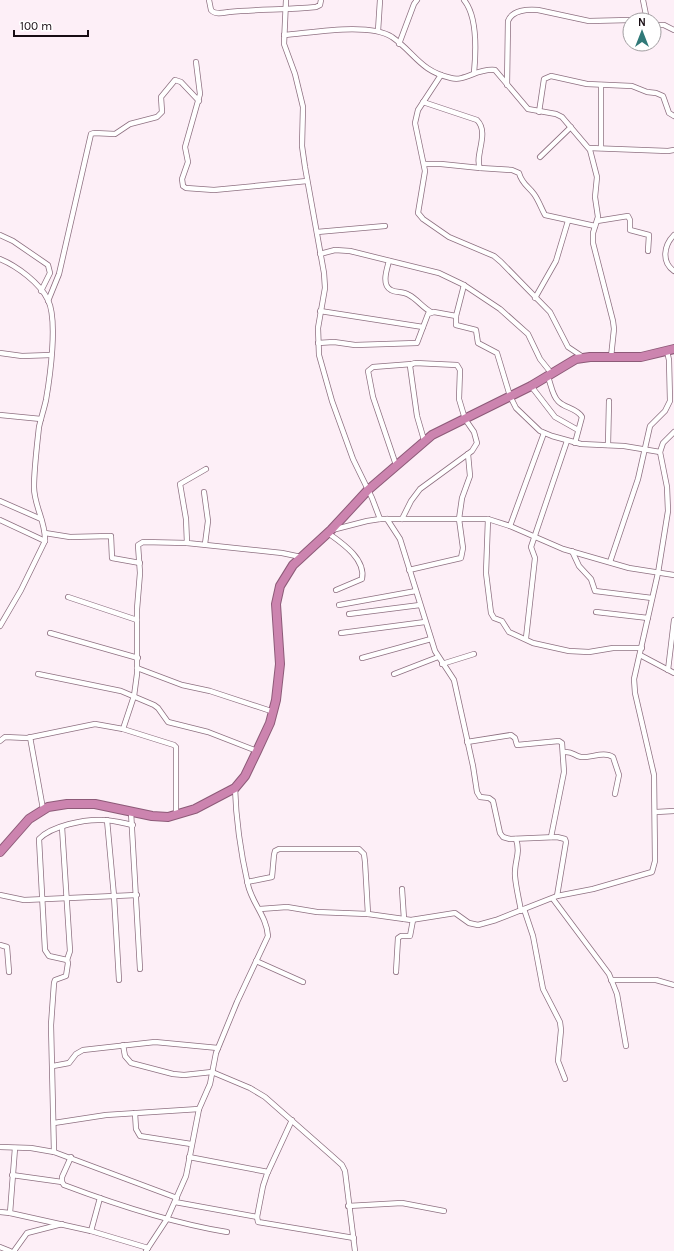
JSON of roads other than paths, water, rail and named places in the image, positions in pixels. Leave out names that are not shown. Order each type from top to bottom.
[{"type":"highway","points":[[0,852],[29,819],[43,809],[57,805],[81,804],[106,806],[161,817],[176,816],[212,801],[235,788],[244,776],[257,751],[274,712],[280,664],[276,604],[277,595],[288,572],[301,557],[329,532],[368,490],[424,440],[531,386],[570,362],[583,358],[641,357],[670,350]]},
{"type":"street","points":[[209,0],[211,10],[218,13],[264,8],[286,10],[318,6],[321,3],[321,0]]},
{"type":"street","points":[[286,0],[284,35],[286,51],[295,74],[303,107],[304,120],[302,146],[325,282],[320,312],[318,343],[322,369],[353,459],[380,519]]},
{"type":"street","points":[[378,31],[380,0]]},
{"type":"street","points":[[399,44],[417,0]]},
{"type":"street","points":[[464,0],[467,5],[476,35],[474,73]]},
{"type":"street","points":[[643,0],[645,12]]},
{"type":"street","points":[[507,84],[508,21],[512,15],[529,10],[538,10],[590,21],[622,20]]},
{"type":"street","points":[[662,25],[674,30]]},
{"type":"street","points":[[284,35],[357,29],[378,31],[392,38],[425,68],[441,75],[458,79],[484,70],[495,70],[528,109],[559,115],[589,148],[597,174],[595,197],[598,211],[593,232],[593,243],[614,329],[611,357]]},
{"type":"street","points":[[196,62],[200,89],[199,101],[185,147],[188,162],[182,182],[186,188],[214,190],[307,181]]},
{"type":"street","points":[[441,75],[418,110],[415,123],[425,164],[418,211],[420,216],[449,237],[494,256],[510,270],[552,316],[566,345],[583,358]]},
{"type":"street","points":[[539,112],[543,82],[547,76],[601,84],[632,86],[647,92],[660,94],[669,113],[674,116]]},
{"type":"street","points":[[48,301],[59,274],[92,134],[94,132],[116,134],[130,124],[157,118],[162,112],[161,97],[175,80],[181,82],[199,101]]},
{"type":"street","points":[[601,84],[601,148]]},
{"type":"street","points":[[423,102],[477,120],[480,123],[482,144],[479,163],[480,168]]},
{"type":"street","points":[[540,158],[571,127]]},
{"type":"street","points":[[589,148],[674,150]]},
{"type":"street","points":[[425,164],[441,164],[516,171],[519,173],[524,184],[536,196],[545,215],[568,221],[596,224],[628,216],[630,220],[630,230],[649,235],[648,251]]},
{"type":"street","points":[[535,298],[556,261],[568,221]]},
{"type":"street","points":[[317,232],[385,226]]},
{"type":"street","points":[[0,235],[13,240],[48,265],[50,273],[41,290]]},
{"type":"street","points":[[674,235],[667,243],[665,253],[668,266],[674,271]]},
{"type":"street","points":[[320,254],[342,250],[439,273],[464,285],[500,309],[528,334],[550,375],[556,399],[580,414],[581,420],[575,443]]},
{"type":"street","points":[[0,259],[18,270],[41,290],[48,301],[52,325],[51,355],[46,401],[41,418],[34,487],[45,533],[45,541],[21,590],[0,626]]},
{"type":"street","points":[[389,261],[385,283],[387,287],[391,290],[411,296],[421,307],[431,312],[456,316]]},
{"type":"street","points":[[464,285],[456,316],[456,325],[476,330],[478,344],[497,353],[510,396],[531,424],[544,433],[575,443],[608,445],[660,452]]},
{"type":"street","points":[[320,312],[423,327]]},
{"type":"street","points":[[318,343],[334,342],[354,345],[414,344],[419,341],[425,317],[431,312]]},
{"type":"street","points":[[610,562],[626,518],[645,450],[650,426],[666,411],[670,401],[670,350]]},
{"type":"street","points":[[0,353],[22,356],[51,355]]},
{"type":"street","points":[[412,364],[410,371],[415,406],[424,440]]},
{"type":"street","points":[[396,465],[375,404],[368,371],[373,367],[412,364],[453,364],[459,367],[458,394],[464,419],[476,438],[475,447],[468,454],[420,489],[410,501],[402,519]]},
{"type":"street","points":[[531,386],[555,417],[578,430]]},
{"type":"street","points":[[608,445],[609,401]]},
{"type":"street","points":[[0,415],[41,418]]},
{"type":"street","points":[[260,909],[287,907],[317,912],[368,914],[413,920],[455,913],[469,923],[478,925],[555,898],[594,889],[652,872],[655,861],[656,812],[654,774],[634,687],[635,674],[658,573],[668,511],[668,498],[660,452],[664,443],[674,432]]},
{"type":"street","points":[[510,526],[544,433]]},
{"type":"street","points":[[526,638],[535,558],[531,549],[567,441]]},
{"type":"street","points":[[409,570],[461,558],[463,548],[460,519],[462,498],[470,476],[468,454]]},
{"type":"street","points":[[187,543],[186,519],[180,484],[206,468]]},
{"type":"street","points":[[204,492],[208,521],[205,544]]},
{"type":"street","points":[[0,501],[41,519]]},
{"type":"street","points":[[329,532],[367,521],[380,519],[488,519],[510,526],[534,537],[572,551],[610,562],[658,573],[674,575]]},
{"type":"street","points":[[387,519],[400,539],[425,622],[438,657],[454,680],[467,742],[474,766],[478,795],[493,801],[500,833],[503,837],[516,839],[562,837],[566,842],[555,898],[595,954],[611,980],[617,994],[626,1046]]},
{"type":"street","points":[[488,519],[486,573],[491,613],[494,618],[502,621],[509,632],[538,644],[583,652],[613,648],[642,648]]},
{"type":"street","points":[[0,520],[45,541]]},
{"type":"street","points":[[329,532],[352,553],[363,574],[362,579],[336,590]]},
{"type":"street","points":[[45,533],[70,537],[110,536],[112,558],[140,562]]},
{"type":"street","points":[[124,729],[134,696],[138,668],[137,620],[140,562],[138,548],[140,543],[205,544],[282,553],[301,557]]},
{"type":"street","points":[[572,551],[579,566],[591,579],[595,591],[652,598]]},
{"type":"street","points":[[338,605],[416,591]]},
{"type":"street","points":[[68,597],[137,620]]},
{"type":"street","points":[[349,614],[420,605]]},
{"type":"street","points":[[596,612],[648,618]]},
{"type":"street","points":[[668,670],[674,620]]},
{"type":"street","points":[[342,633],[425,622]]},
{"type":"street","points":[[50,633],[138,658]]},
{"type":"street","points":[[362,658],[431,639]]},
{"type":"street","points":[[442,664],[474,654]]},
{"type":"street","points":[[640,655],[674,673]]},
{"type":"street","points":[[394,674],[438,657]]},
{"type":"street","points":[[138,668],[182,685],[210,691],[274,712]]},
{"type":"street","points":[[38,674],[113,689],[134,696],[158,708],[168,722],[208,732],[257,751]]},
{"type":"street","points":[[0,741],[5,737],[30,737],[88,724],[124,729],[174,745],[176,747],[176,816]]},
{"type":"street","points":[[467,742],[511,735],[515,738],[517,745],[559,741],[563,744],[564,752],[562,780],[551,837]]},
{"type":"street","points":[[30,737],[43,809]]},
{"type":"street","points":[[564,752],[572,752],[579,756],[605,755],[613,757],[619,775],[615,794]]},
{"type":"street","points":[[0,1212],[91,1231],[147,1250],[167,1219],[186,1176],[199,1109],[210,1084],[218,1048],[237,1002],[268,936],[267,926],[260,909],[251,896],[247,882],[237,822],[235,788]]},
{"type":"street","points":[[656,812],[674,811]]},
{"type":"street","points":[[131,812],[137,895],[140,969]]},
{"type":"street","points":[[67,960],[49,956],[45,950],[40,839],[47,833],[62,827],[91,820],[106,820],[133,826]]},
{"type":"street","points":[[106,820],[114,896],[119,980]]},
{"type":"street","points":[[54,1152],[51,1015],[54,980],[66,976],[67,960],[70,951],[68,899],[62,827]]},
{"type":"street","points":[[516,839],[519,850],[515,877],[523,910],[534,936],[543,989],[560,1022],[562,1030],[558,1061],[564,1079]]},
{"type":"street","points":[[247,882],[272,877],[274,855],[279,849],[359,849],[364,854],[368,914]]},
{"type":"street","points":[[402,889],[404,919]]},
{"type":"street","points":[[0,895],[24,900],[42,900],[137,895]]},
{"type":"street","points":[[396,972],[398,938],[401,936],[410,936],[413,920]]},
{"type":"street","points":[[0,945],[8,947],[9,972]]},
{"type":"street","points":[[256,961],[303,982]]},
{"type":"street","points":[[611,980],[656,980],[674,985]]},
{"type":"street","points":[[52,1066],[69,1063],[76,1054],[83,1050],[124,1045],[168,1042],[218,1048]]},
{"type":"street","points":[[124,1045],[125,1056],[131,1063],[173,1074],[184,1075],[212,1072],[258,1092],[292,1120],[342,1165],[347,1179],[348,1206],[355,1251]]},
{"type":"street","points":[[54,1123],[135,1113],[199,1109]]},
{"type":"street","points":[[135,1113],[136,1129],[140,1136],[191,1144]]},
{"type":"street","points":[[292,1120],[263,1186],[257,1217],[258,1222],[354,1238]]},
{"type":"street","points":[[0,1148],[31,1148],[54,1152],[71,1157],[176,1200],[257,1217]]},
{"type":"street","points":[[10,1213],[15,1148]]},
{"type":"street","points":[[62,1182],[62,1177],[71,1157]]},
{"type":"street","points":[[189,1157],[268,1172]]},
{"type":"street","points":[[12,1175],[62,1182],[100,1198],[167,1219],[227,1232]]},
{"type":"street","points":[[91,1231],[100,1198]]},
{"type":"street","points":[[348,1206],[402,1202],[444,1211]]},
{"type":"street","points":[[14,1251],[27,1233],[62,1224]]},
{"type":"street","points":[[0,1247],[10,1251]]}]
